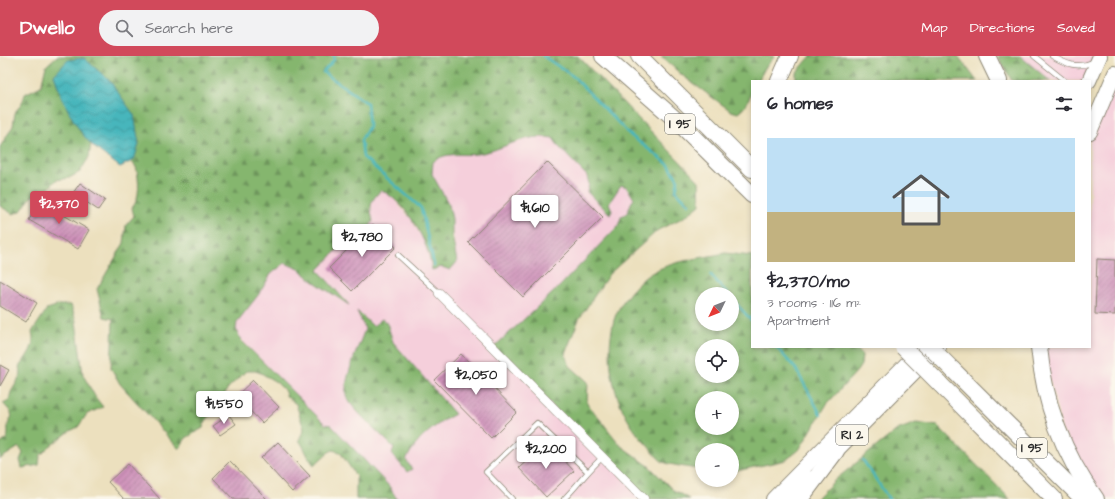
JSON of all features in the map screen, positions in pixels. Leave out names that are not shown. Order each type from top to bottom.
[{"type":"highway","name":"I 95","points":[[604,56],[675,119],[751,194]]},
{"type":"highway","name":"I 95","points":[[639,56],[751,168]]},
{"type":"highway","points":[[779,80],[790,56]]},
{"type":"highway","points":[[987,56],[999,80]]},
{"type":"highway","name":"I 95","points":[[904,348],[1054,499]]},
{"type":"highway","name":"I 95","points":[[925,348],[952,369],[1083,499]]},
{"type":"highway","points":[[1039,348],[1044,385],[1057,428],[1074,465],[1096,499]]},
{"type":"highway","points":[[800,499],[836,451]]},
{"type":"highway","points":[[1006,451],[1048,499]]},
{"type":"main road","points":[[1089,80],[1099,58]]},
{"type":"main road","points":[[1091,130],[1115,73]]},
{"type":"main road","name":"RI 2","points":[[773,499],[923,348]]},
{"type":"main road","name":"RI 2","points":[[788,499],[938,348]]},
{"type":"street","points":[[439,293],[644,499]]},
{"type":"lane","points":[[1034,56],[1064,80]]},
{"type":"lane","points":[[1052,56],[1064,62],[1080,66],[1099,58]]},
{"type":"lane","points":[[398,256],[439,293]]},
{"type":"lane","points":[[512,499],[486,472],[536,423],[587,471]]},
{"type":"lane","points":[[564,499],[581,482],[587,471],[602,457]]},
{"type":"shaded area","points":[[1020,56],[1104,56],[1091,88],[1091,80],[1049,80]]},
{"type":"shaded area","points":[[1115,82],[1115,499],[1101,499],[1062,430],[1042,348],[1091,348],[1091,133]]},
{"type":"shaded area","points":[[538,136],[553,138],[559,147],[587,176],[589,184],[609,203],[621,185],[627,187],[634,198],[628,212],[621,217],[618,226],[559,287],[494,347],[644,499],[397,499],[389,486],[331,425],[325,424],[241,339],[236,329],[237,322],[259,294],[271,274],[285,263],[299,269],[313,281],[348,303],[318,270],[360,226],[367,231],[373,221],[371,210],[372,200],[381,190],[390,195],[411,219],[426,245],[432,270],[457,262],[449,205],[432,174],[433,162],[441,155],[478,154]],"holes":[[[358,312],[373,326],[387,323],[393,342],[455,414],[436,424],[413,447],[406,460],[392,454],[394,448],[347,384],[365,329]]]},
{"type":"green space","points":[[57,56],[578,56],[699,181],[700,205],[686,216],[658,230],[609,274],[579,319],[565,354],[570,366],[588,382],[587,403],[621,446],[649,466],[673,490],[689,499],[644,499],[494,347],[559,287],[618,226],[621,217],[628,212],[634,199],[627,187],[621,185],[609,203],[612,210],[610,214],[587,192],[589,184],[587,176],[559,147],[553,138],[532,138],[487,152],[443,156],[433,162],[432,174],[449,205],[452,219],[452,235],[457,262],[450,270],[442,267],[432,270],[426,248],[415,224],[400,204],[381,190],[371,204],[373,221],[367,231],[359,227],[318,270],[349,305],[313,281],[299,269],[285,263],[271,274],[259,294],[237,322],[236,329],[241,340],[325,424],[331,425],[389,486],[397,499],[356,499],[356,476],[340,452],[333,450],[329,452],[314,465],[299,440],[304,429],[296,404],[287,397],[284,390],[276,382],[255,371],[246,371],[228,388],[225,393],[228,405],[216,411],[209,417],[203,428],[186,438],[179,449],[120,384],[111,368],[113,319],[104,317],[97,289],[124,243],[126,225],[134,216],[132,208],[138,194],[138,177],[136,167],[61,77],[57,88],[74,105],[91,143],[89,157],[80,172],[69,178],[56,180],[44,194],[32,196],[21,211],[13,214],[0,206],[0,147],[13,126],[15,112],[21,105],[25,94],[41,86],[46,66]]},
{"type":"green space","points":[[661,56],[775,56],[765,68],[759,80],[751,80],[749,99],[742,110],[738,113],[731,111],[683,76]]},
{"type":"green space","points":[[811,56],[958,56],[976,80],[796,80],[796,73]]},
{"type":"green space","points":[[998,56],[1020,56],[1049,80],[1011,80]]},
{"type":"green space","points":[[725,253],[751,256],[751,348],[856,348],[862,355],[861,365],[857,371],[827,404],[799,450],[786,460],[739,470],[739,443],[695,443],[695,469],[663,462],[635,431],[626,417],[614,386],[611,369],[611,336],[614,320],[625,298],[642,280],[650,274],[670,265]]},
{"type":"green space","points":[[59,305],[71,305],[76,321],[83,375],[103,407],[87,414],[78,427],[50,446],[40,456],[39,465],[22,468],[20,460],[23,453],[19,447],[0,459],[0,444],[7,437],[8,425],[12,416],[3,403],[9,400],[11,392],[21,375],[19,367],[28,355],[32,346],[32,332],[47,309]]},
{"type":"green space","points":[[357,311],[373,326],[382,319],[387,323],[393,342],[455,414],[427,433],[415,445],[406,460],[412,469],[407,472],[392,454],[394,448],[359,414],[346,395],[347,379],[365,329]]},
{"type":"green space","points":[[916,423],[938,426],[1010,499],[816,499],[835,480],[897,430]]},
{"type":"water","points":[[84,58],[110,81],[134,115],[139,144],[134,160],[120,167],[93,146],[80,131],[69,113],[54,75],[68,60]]},
{"type":"building","points":[[547,162],[603,217],[523,297],[468,242]]},
{"type":"building","points":[[80,183],[105,200],[98,210],[73,193]]},
{"type":"building","points":[[40,201],[89,230],[78,249],[29,220]]},
{"type":"building","points":[[373,224],[396,247],[352,291],[329,268]]},
{"type":"building","points":[[1097,259],[1115,260],[1115,315],[1095,314]]},
{"type":"building","points":[[0,280],[37,303],[26,322],[0,306]]},
{"type":"building","points":[[461,354],[517,412],[491,438],[434,380]]},
{"type":"building","points":[[0,365],[9,370],[0,386]]},
{"type":"building","points":[[253,380],[279,407],[262,423],[236,396]]},
{"type":"building","points":[[229,415],[236,424],[220,435],[213,426]]},
{"type":"building","points":[[278,442],[310,476],[292,492],[261,458]]},
{"type":"building","points":[[547,442],[574,471],[546,497],[519,468]]},
{"type":"building","points":[[230,461],[267,499],[233,499],[213,478]]},
{"type":"building","points":[[128,464],[160,499],[124,499],[108,482]]},
{"type":"waterway","points":[[334,56],[334,60],[323,72],[367,103],[369,126],[361,140],[363,157],[421,208],[434,265]]},
{"type":"waterway","points":[[543,56],[574,77],[630,135],[669,165],[678,180],[676,191],[689,204]]},
{"type":"waterway","points":[[710,274],[722,287]]},
{"type":"waterway","points":[[739,307],[751,320]]},
{"type":"waterway","points":[[777,348],[796,369],[821,415]]},
{"type":"waterway","points":[[863,460],[889,499]]}]
